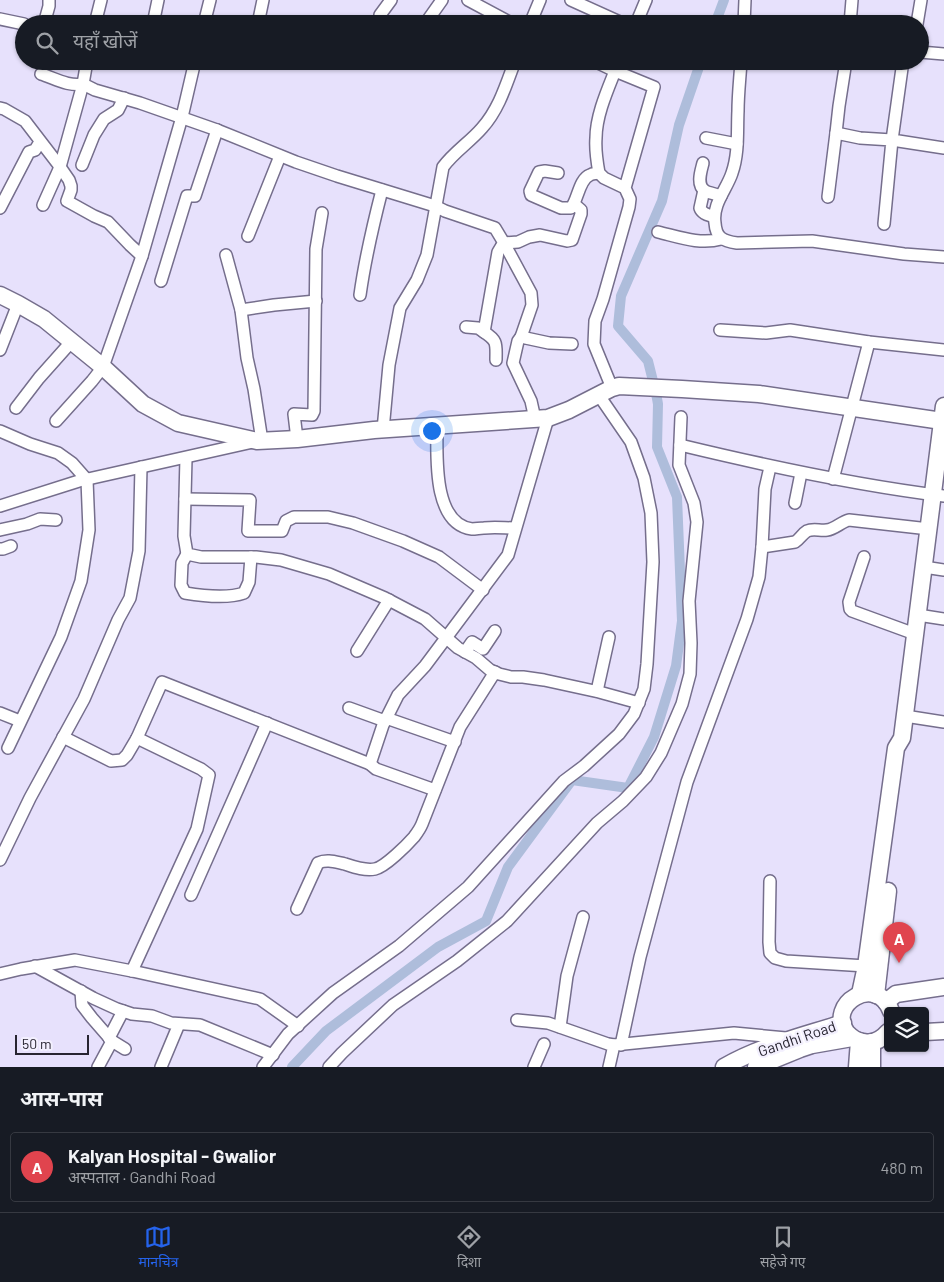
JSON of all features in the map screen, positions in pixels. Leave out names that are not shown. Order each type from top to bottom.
[{"type":"main road","points":[[0,295],[44,319],[103,367],[143,404],[178,423],[260,441],[542,418],[569,410],[610,389],[677,388],[759,394],[853,408],[943,416],[939,495],[929,529],[902,738],[896,748],[866,966],[878,1000]]},
{"type":"main road","points":[[878,1000],[886,904],[906,751],[902,738]]},
{"type":"main road","points":[[874,1037],[845,1029],[842,1016],[844,1008],[854,997],[878,1000],[896,994],[944,987]]},
{"type":"main road","name":"Gandhi Road","points":[[724,1067],[750,1054],[797,1044],[843,1023]]},
{"type":"main road","points":[[929,1032],[944,1031]]},
{"type":"main road","points":[[756,1067],[797,1044],[812,1045],[874,1037]]},
{"type":"main road","points":[[858,1067],[874,1037]]},
{"type":"main road","points":[[872,1067],[874,1037]]},
{"type":"street","points":[[46,15],[49,0]]},
{"type":"street","points":[[97,15],[101,0]]},
{"type":"street","points":[[155,15],[158,0]]},
{"type":"street","points":[[206,15],[210,0]]},
{"type":"street","points":[[260,15],[263,0]]},
{"type":"street","points":[[380,15],[391,0]]},
{"type":"street","points":[[431,15],[442,0]]},
{"type":"street","points":[[468,0],[496,15]]},
{"type":"street","points":[[534,15],[540,0]]},
{"type":"street","points":[[571,0],[591,4],[609,15]]},
{"type":"street","points":[[640,15],[646,0]]},
{"type":"street","points":[[744,15],[745,0]]},
{"type":"street","points":[[851,15],[852,0]]},
{"type":"street","points":[[919,15],[921,0]]},
{"type":"street","points":[[0,18],[15,22]]},
{"type":"street","points":[[929,53],[944,54]]},
{"type":"street","points":[[43,205],[60,167],[85,70]]},
{"type":"street","points":[[56,421],[103,367],[142,256],[182,117],[192,70]]},
{"type":"street","points":[[383,430],[389,365],[400,308],[417,280],[427,255],[443,167],[450,157],[482,129],[497,108],[512,70]]},
{"type":"street","points":[[598,173],[596,136],[603,99],[616,70]]},
{"type":"street","points":[[624,188],[654,86],[625,70]]},
{"type":"street","points":[[740,70],[737,144],[734,165],[732,175],[721,196],[714,217],[718,235],[721,239],[737,243],[812,242],[904,254],[944,257]]},
{"type":"street","points":[[828,197],[845,70]]},
{"type":"street","points":[[884,224],[892,140],[902,70]]},
{"type":"street","points":[[41,74],[68,83],[83,84],[95,90],[182,117],[336,176],[435,206],[495,228],[531,294],[532,305],[521,337],[518,340],[514,363],[530,400],[542,418],[508,555],[425,666],[398,695],[386,720],[370,764]]},
{"type":"street","points":[[82,165],[94,135],[104,120],[118,110],[124,98]]},
{"type":"street","points":[[0,108],[24,121],[60,167],[71,186],[67,201],[108,222],[142,256]]},
{"type":"street","points":[[161,281],[187,196],[195,196],[217,130]]},
{"type":"street","points":[[836,133],[860,138],[892,140],[944,148]]},
{"type":"street","points":[[706,138],[737,144]]},
{"type":"street","points":[[0,208],[29,152],[35,150],[40,142]]},
{"type":"street","points":[[248,236],[280,156]]},
{"type":"street","points":[[703,163],[699,181],[704,190],[721,196]]},
{"type":"street","points":[[263,1067],[288,1034],[333,993],[399,946],[468,887],[564,781],[584,766],[618,734],[634,714],[644,689],[648,664],[653,562],[651,513],[644,478],[594,344],[595,321],[630,199],[624,188],[598,173],[590,174],[586,178],[571,208],[561,208],[530,195],[539,172],[558,173]]},
{"type":"street","points":[[360,295],[363,269],[382,190]]},
{"type":"street","points":[[704,190],[701,211],[714,217]]},
{"type":"street","points":[[484,332],[498,252],[501,246],[504,243],[518,242],[540,235],[567,241],[572,240],[581,214],[581,210],[574,204]]},
{"type":"street","points":[[297,439],[294,414],[312,415],[314,411],[316,249],[322,213]]},
{"type":"street","points":[[658,232],[700,242],[721,239]]},
{"type":"street","points":[[0,506],[86,480],[260,441],[254,389],[247,358],[241,310],[226,255]]},
{"type":"street","points":[[241,310],[316,301]]},
{"type":"street","points":[[0,350],[18,304]]},
{"type":"street","points":[[466,327],[478,328],[493,338],[496,343],[496,360]]},
{"type":"street","points":[[720,330],[766,333],[790,330],[869,342],[944,350]]},
{"type":"street","points":[[521,337],[549,343],[572,344]]},
{"type":"street","points":[[16,408],[39,378],[72,341]]},
{"type":"street","points":[[833,479],[869,342]]},
{"type":"street","points":[[329,1067],[393,1006],[457,961],[507,921],[597,823],[646,777],[661,753],[682,704],[690,674],[689,601],[698,522],[694,503],[679,465],[681,417]]},
{"type":"street","points":[[437,426],[439,482],[443,500],[451,516],[461,525],[472,529],[515,528]]},
{"type":"street","points":[[0,431],[30,444],[58,453],[72,463],[86,480],[89,530],[81,581],[60,637],[8,748]]},
{"type":"street","points":[[680,445],[801,473],[864,485],[939,495]]},
{"type":"street","points":[[186,458],[184,536],[187,554],[182,563],[181,585],[185,593],[233,597],[244,593],[249,582],[251,557]]},
{"type":"street","points":[[0,860],[30,798],[84,700],[118,620],[130,598],[139,551],[141,467]]},
{"type":"street","points":[[609,1067],[618,1045],[685,791],[747,619],[759,577],[765,489],[770,467]]},
{"type":"street","points":[[795,503],[801,473]]},
{"type":"street","points":[[185,499],[250,500],[248,531],[282,531],[286,521],[294,517],[328,516],[353,523],[403,541],[439,557],[483,590]]},
{"type":"street","points":[[0,530],[40,519],[56,520]]},
{"type":"street","points":[[762,547],[795,542],[806,532],[832,529],[848,520],[929,529]]},
{"type":"street","points":[[187,554],[201,557],[251,557],[280,560],[329,574],[389,600],[425,619],[446,638],[495,672],[511,677],[544,680],[597,691],[638,703]]},
{"type":"street","points":[[864,557],[849,602],[850,609],[915,634]]},
{"type":"street","points":[[924,567],[944,570]]},
{"type":"street","points":[[357,651],[389,600]]},
{"type":"street","points":[[918,615],[944,619]]},
{"type":"street","points":[[465,652],[472,642],[483,649],[495,631]]},
{"type":"street","points":[[597,691],[609,637]]},
{"type":"street","points":[[296,909],[318,863],[330,861],[364,869],[374,869],[381,867],[394,857],[414,837],[422,824],[460,727],[495,672]]},
{"type":"street","points":[[63,737],[111,761],[122,760],[127,755],[136,738],[162,682],[370,764],[376,769],[435,790]]},
{"type":"street","points":[[349,708],[455,742]]},
{"type":"street","points":[[0,712],[20,721]]},
{"type":"street","points":[[905,716],[944,722]]},
{"type":"street","points":[[191,895],[267,723]]},
{"type":"street","points":[[132,971],[197,829],[209,775],[202,769],[136,738]]},
{"type":"street","points":[[770,882],[769,942],[770,952],[775,958],[866,966]]},
{"type":"street","points":[[560,1027],[567,976],[583,917]]},
{"type":"street","points":[[0,974],[75,960],[260,999],[298,1026]]},
{"type":"street","points":[[35,966],[81,992],[123,1011],[152,1016],[171,1023],[200,1025],[273,1055]]},
{"type":"street","points":[[81,992],[82,1004],[110,1040],[125,1049]]},
{"type":"street","points":[[98,1067],[123,1011]]},
{"type":"street","points":[[517,1020],[548,1023],[608,1044],[618,1045],[734,1033],[797,1044]]},
{"type":"street","points":[[160,1067],[179,1024]]},
{"type":"street","points":[[534,1067],[544,1044]]},
{"type":"waterway","points":[[718,15],[724,0]]},
{"type":"waterway","points":[[292,1067],[326,1031],[438,947],[486,921],[508,867],[572,780],[628,788],[654,737],[676,666],[682,621],[677,497],[657,447],[658,404],[648,361],[618,326],[621,296],[662,201],[679,125],[698,70]]},
{"type":"place","name":"Kalyan Hospital - Gwalior","points":[[899,963]]}]
